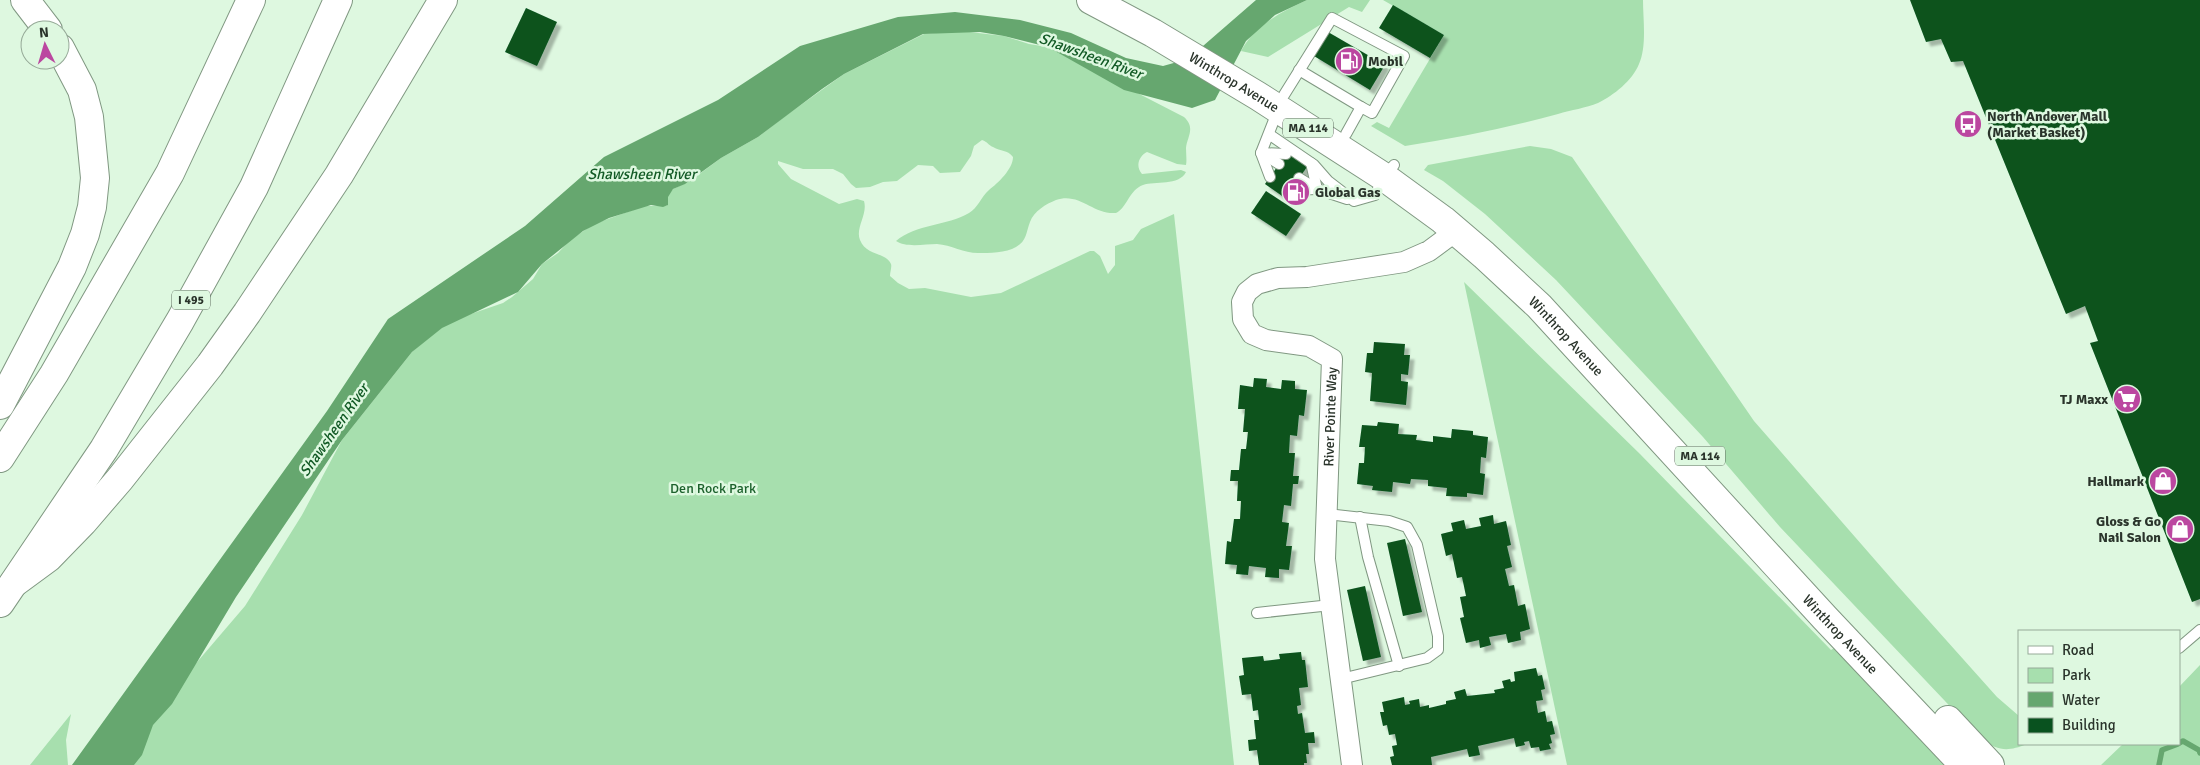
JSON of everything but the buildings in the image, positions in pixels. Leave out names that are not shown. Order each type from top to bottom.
[{"type":"highway","points":[[25,0],[40,20]]},
{"type":"highway","points":[[0,458],[54,374],[170,173],[251,0]]},
{"type":"highway","name":"I 495","points":[[7,593],[104,449],[209,268],[254,187],[338,0]]},
{"type":"highway","points":[[7,593],[48,558],[82,522],[120,479],[210,365],[248,313],[339,175],[443,0]]},
{"type":"highway","name":"Winthrop Avenue","points":[[1091,0],[1191,46]]},
{"type":"highway","name":"Winthrop Avenue","points":[[1131,0],[1191,46],[1389,171],[1520,266],[1572,318],[1816,584],[1990,765]]},
{"type":"highway","points":[[0,405],[72,267],[85,234],[92,207],[95,178],[89,117],[82,90],[70,67]]},
{"type":"highway","name":"Winthrop Avenue","points":[[1462,225],[1539,306],[1825,618],[1964,765]]},
{"type":"street","name":"River Pointe Way","points":[[1352,765],[1325,559],[1332,359],[1309,346],[1266,340],[1252,334],[1243,319],[1242,302],[1248,292],[1257,284],[1278,278],[1308,277],[1404,262],[1430,251],[1462,225]]},
{"type":"lane","points":[[1270,177],[1261,153],[1270,135],[1281,102],[1299,70],[1332,18],[1404,56],[1372,113],[1299,70]]},
{"type":"lane","points":[[1341,140],[1361,107]]},
{"type":"lane","points":[[1270,135],[1305,170],[1314,176],[1317,190]]},
{"type":"lane","points":[[1261,153],[1286,154]]},
{"type":"lane","points":[[1261,153],[1279,164]]},
{"type":"lane","points":[[1305,170],[1317,190]]},
{"type":"lane","points":[[1305,170],[1328,181],[1354,201]]},
{"type":"lane","points":[[1291,190],[1317,190],[1354,201],[1374,195],[1389,171]]},
{"type":"lane","points":[[1327,514],[1389,521],[1407,527],[1417,545],[1438,636],[1438,650],[1427,658],[1341,679]]},
{"type":"lane","points":[[1360,517],[1368,557],[1399,666]]},
{"type":"lane","points":[[1257,613],[1331,605]]},
{"type":"lane","points":[[2180,647],[2200,630]]},
{"type":"green space","points":[[1307,0],[1370,0],[1362,12],[1349,7],[1268,57],[1241,51],[1254,34],[1270,20]]},
{"type":"green space","points":[[1383,0],[1643,0],[1643,49],[1639,64],[1627,82],[1616,92],[1598,103],[1501,128],[1405,146],[1371,126],[1377,122],[1389,128],[1444,35]]},
{"type":"green space","name":"Den Rock Park","points":[[961,31],[1004,36],[1029,44],[1048,47],[1184,117],[1190,125],[1186,148],[1186,165],[1177,164],[1147,152],[1140,159],[1138,165],[1142,174],[1181,170],[1186,172],[1183,176],[1172,181],[1138,187],[1120,211],[1116,213],[1100,211],[1072,199],[1056,200],[1034,214],[1020,245],[1002,252],[978,253],[937,244],[910,245],[896,241],[913,231],[969,213],[986,193],[997,184],[1011,166],[1013,157],[982,140],[974,146],[971,156],[960,172],[940,173],[933,166],[918,165],[897,181],[883,182],[870,187],[856,188],[843,174],[833,169],[803,169],[778,161],[778,164],[791,179],[839,204],[857,199],[864,201],[865,206],[859,231],[860,240],[867,249],[888,260],[891,265],[890,276],[898,283],[909,289],[925,288],[971,297],[1001,293],[1090,251],[1094,251],[1100,256],[1108,274],[1115,265],[1115,246],[1133,240],[1141,229],[1174,214],[1234,765],[128,765],[144,737],[192,668],[245,606],[302,515],[342,440],[412,352],[437,330],[459,318],[503,303],[512,297],[533,279],[542,264],[558,253],[570,240],[594,224],[644,206],[666,206],[668,204],[668,194],[673,189],[690,181],[721,158],[758,137],[844,74],[924,34]]},
{"type":"green space","points":[[1530,146],[1551,149],[1572,157],[1754,421],[1997,697],[2018,715],[2018,745],[2024,745],[2003,749],[1981,739],[1780,527],[1703,437],[1556,280],[1485,214],[1443,181],[1424,170],[1428,165]]},
{"type":"green space","points":[[1464,282],[1640,454],[1831,650],[1834,648],[1846,658],[1945,765],[1567,765]]},
{"type":"green space","points":[[2200,665],[2200,765],[2101,765],[2122,745],[2180,745],[2180,686]]},
{"type":"green space","points":[[71,714],[66,740],[68,765],[30,765]]},
{"type":"water","name":"Shawsheen River","points":[[1256,0],[1307,0],[1275,15],[1246,41],[1215,100],[1192,108],[1124,90],[1048,47],[980,32],[923,34],[844,74],[758,137],[721,158],[685,184],[673,189],[668,197],[668,205],[663,207],[651,205],[609,218],[583,231],[542,264],[518,292],[442,328],[412,352],[342,440],[236,597],[172,704],[153,725],[142,755],[134,765],[72,765],[327,411],[388,319],[525,226],[604,157],[718,100],[800,46],[898,17],[955,12],[1020,20],[1071,33],[1126,58],[1163,66],[1188,59]]},
{"type":"waterway","points":[[2180,742],[2183,741],[2199,750],[2200,753]]},
{"type":"waterway","points":[[2159,765],[2162,750],[2175,745]]},
{"type":"place","name":"Mobil","points":[[1349,61]]},
{"type":"place","name":"North Andover Mall (Market Basket)","points":[[1968,124]]},
{"type":"place","name":"Global Gas","points":[[1296,192]]},
{"type":"place","name":"TJ Maxx","points":[[2127,399]]},
{"type":"place","name":"Hallmark","points":[[2163,481]]},
{"type":"place","name":"Gloss & Go Nail Salon","points":[[2180,529]]}]
